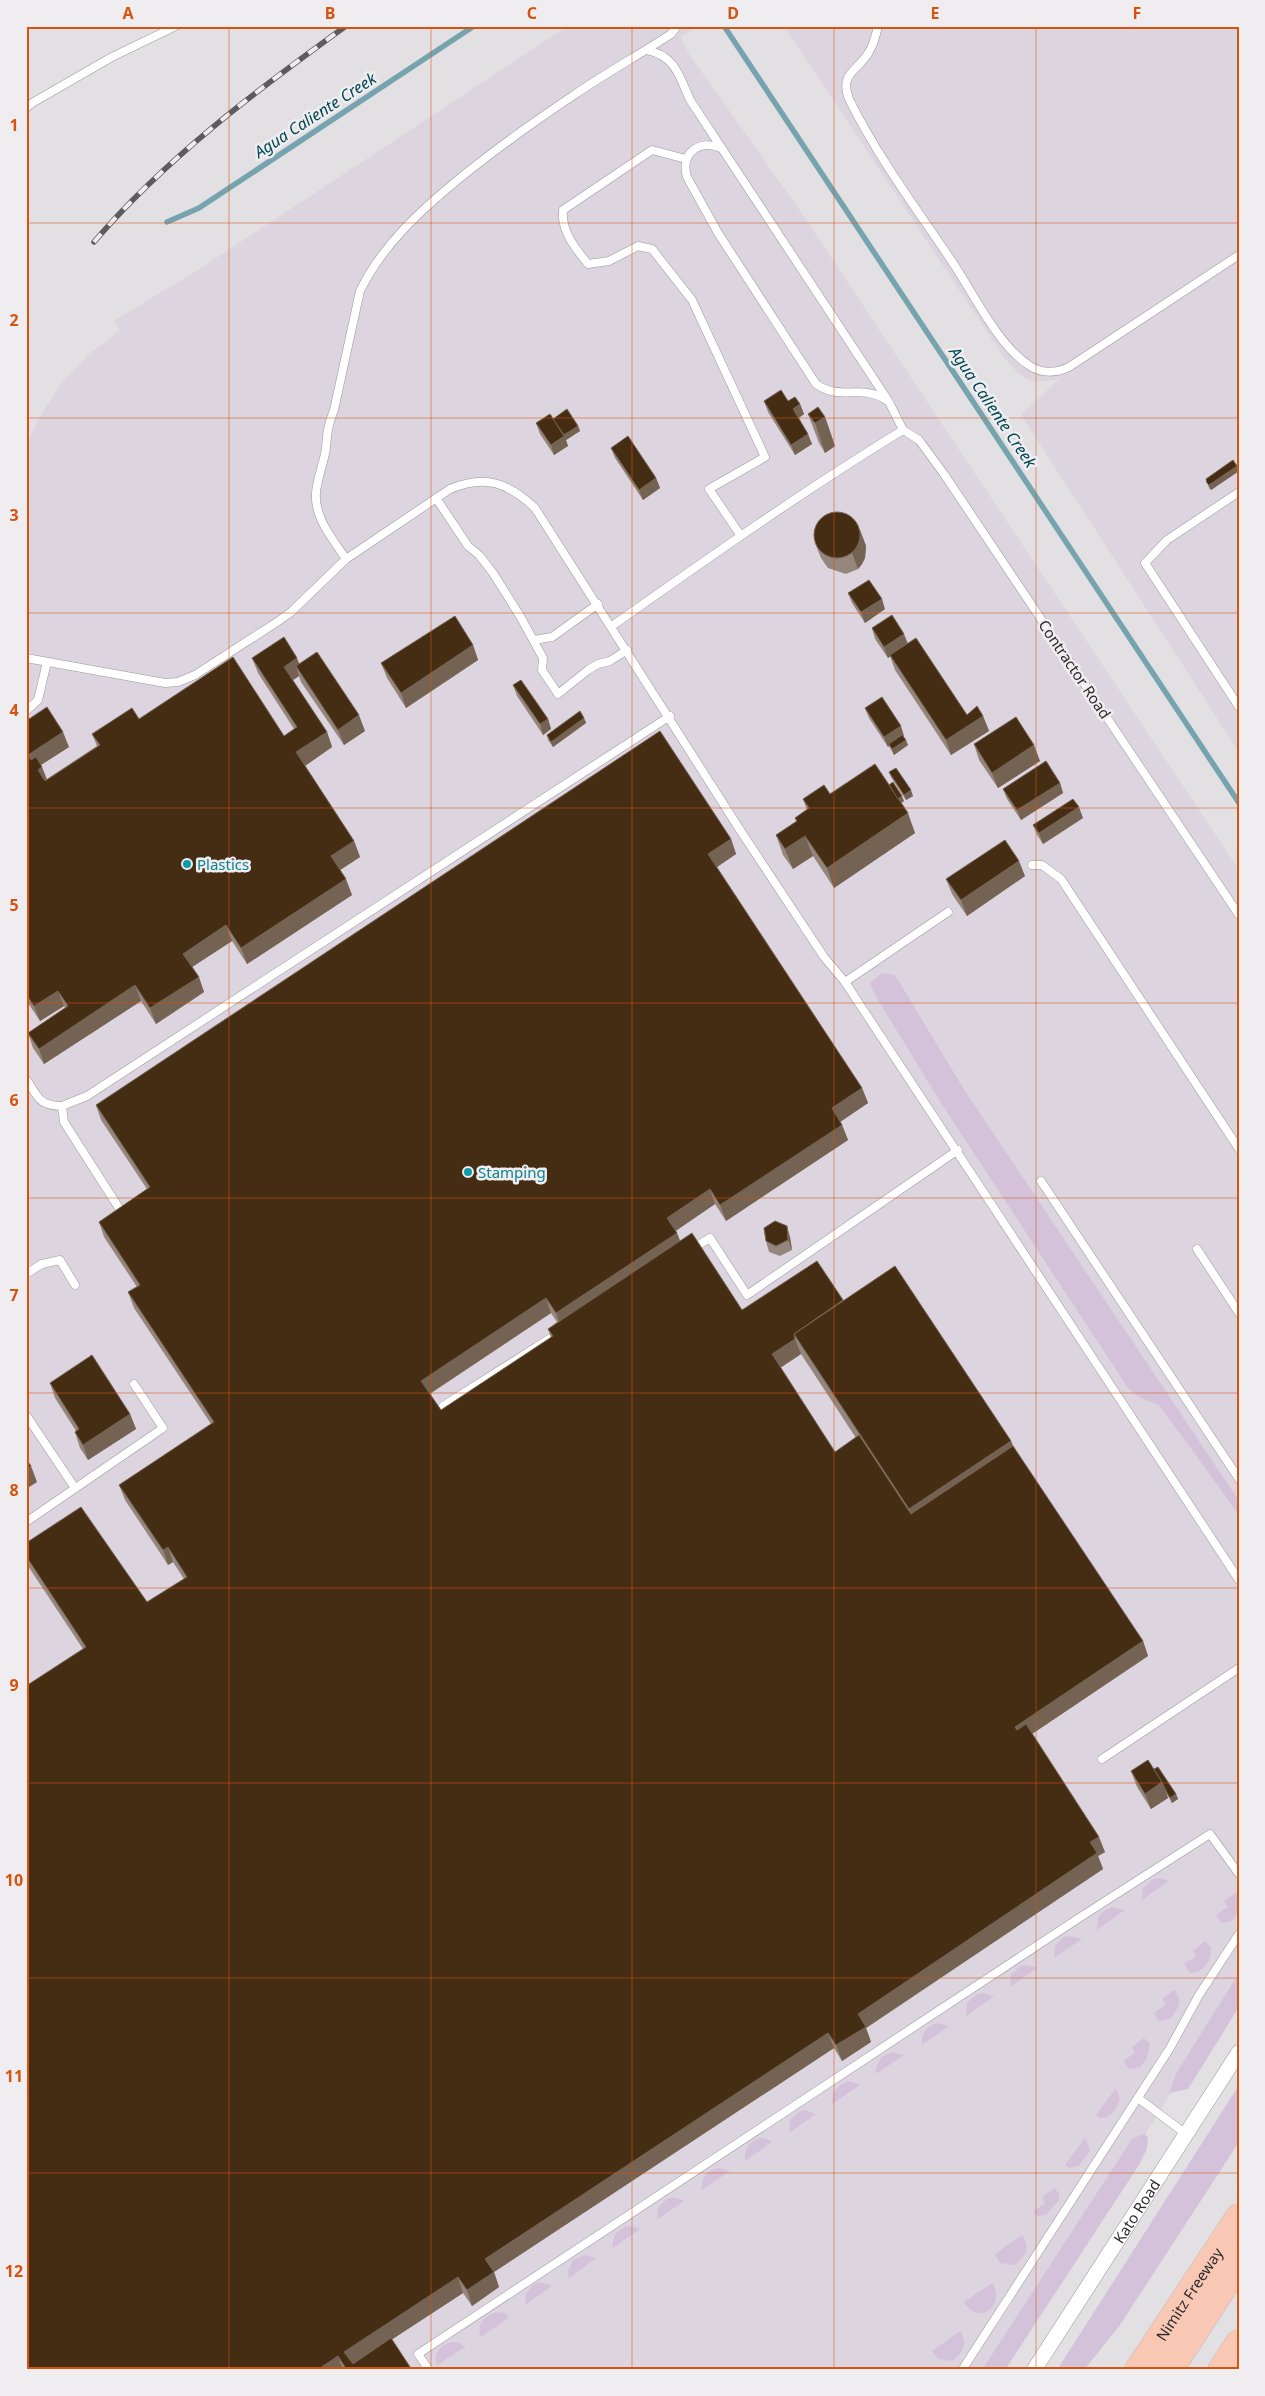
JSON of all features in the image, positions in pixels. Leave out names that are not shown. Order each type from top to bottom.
[{"type":"highway","name":"Nimitz Freeway","points":[[1139,2370],[1239,2218]]},
{"type":"highway","points":[[1169,2370],[1239,2262]]},
{"type":"highway","points":[[1222,2370],[1239,2344]]},
{"type":"street","name":"Kato Road","points":[[1034,2370],[1239,2052]]},
{"type":"lane","points":[[26,108],[112,57],[176,26]]},
{"type":"lane","points":[[346,559],[322,523],[317,509],[316,494],[329,422],[334,410],[358,298],[366,278],[392,242],[412,219],[473,167],[575,94],[671,34],[677,26]]},
{"type":"lane","points":[[878,26],[869,53],[848,76],[846,92],[849,99],[879,152],[999,334],[1028,365],[1043,372],[1057,371],[1069,367],[1239,255]]},
{"type":"lane","points":[[612,626],[853,460],[902,430],[889,402],[690,100],[669,60],[662,53],[647,50]]},
{"type":"lane","points":[[721,148],[712,145],[700,146],[686,159],[684,168],[692,191],[816,384],[825,391],[836,393],[866,392],[878,395],[889,402]]},
{"type":"lane","points":[[686,159],[652,150],[563,210],[562,222],[574,247],[588,264],[610,261],[638,246],[652,249],[692,300],[765,457],[709,489],[741,536]]},
{"type":"lane","name":"Contractor Road","points":[[902,430],[919,440],[944,474],[1239,916]]},
{"type":"lane","points":[[26,658],[165,683],[178,682],[195,675],[277,622],[291,612],[346,559],[436,498],[465,482],[483,481],[503,485],[520,494],[535,508],[824,957],[845,982],[958,1150],[1239,1580]]},
{"type":"lane","points":[[1239,492],[1167,540],[1145,563],[1239,707]]},
{"type":"lane","points":[[436,498],[468,546],[479,555],[493,573],[534,640],[542,658],[542,670],[558,694],[588,670],[598,664],[610,661],[627,650]]},
{"type":"lane","points":[[534,640],[552,637],[598,604]]},
{"type":"lane","points":[[26,711],[38,700],[47,662]]},
{"type":"lane","points":[[26,1079],[41,1102],[48,1106],[62,1106],[88,1096],[670,716]]},
{"type":"lane","points":[[1032,865],[1042,865],[1062,879],[1239,1149]]},
{"type":"lane","points":[[845,982],[948,912]]},
{"type":"lane","points":[[62,1106],[64,1122],[124,1216]]},
{"type":"lane","points":[[684,1254],[710,1238],[747,1295],[958,1150]]},
{"type":"lane","points":[[1041,1180],[1239,1478]]},
{"type":"lane","points":[[1197,1249],[1239,1313]]},
{"type":"lane","points":[[26,1274],[42,1264],[60,1260],[75,1285]]},
{"type":"lane","points":[[443,1406],[559,1333]]},
{"type":"lane","points":[[26,1522],[163,1428],[134,1384]]},
{"type":"lane","points":[[26,1415],[75,1488]]},
{"type":"lane","points":[[1102,1759],[1239,1668]]},
{"type":"lane","points":[[429,2370],[418,2354],[1078,1918],[1210,1834],[1239,1874]]},
{"type":"lane","points":[[962,2370],[1170,2048],[1199,1995],[1239,1934]]},
{"type":"lane","points":[[1138,2098],[1186,2134]]},
{"type":"shaded area","points":[[568,26],[697,26],[681,37],[689,54],[794,202],[1239,870],[1239,1982],[1001,2370],[26,2370],[26,446],[39,418],[60,385],[89,354],[120,330],[114,321],[198,270]]},
{"type":"shaded area","points":[[784,26],[1239,26],[1239,752],[1021,415],[1059,379],[1036,382],[1027,379],[1017,372],[1005,359]]},
{"type":"shaded area","points":[[882,973],[895,975],[965,1091],[1239,1501],[1239,1515],[1160,1406],[1138,1396],[1128,1388],[943,1106],[875,995],[870,983]]},
{"type":"shaded area","points":[[1158,1878],[1169,1881],[1142,1900],[1143,1888],[1152,1880]]},
{"type":"shaded area","points":[[1237,1892],[1239,1907],[1236,1914],[1232,1921],[1222,1923],[1216,1915],[1228,1907],[1224,1901]]},
{"type":"shaded area","points":[[1113,1907],[1125,1910],[1097,1930],[1098,1917],[1107,1909]]},
{"type":"shaded area","points":[[1070,1936],[1082,1939],[1054,1958],[1055,1946],[1064,1937]]},
{"type":"shaded area","points":[[1205,1941],[1211,1948],[1208,1962],[1203,1969],[1190,1973],[1184,1964],[1196,1956],[1193,1951]]},
{"type":"shaded area","points":[[1026,1965],[1037,1968],[1010,1987],[1011,1975],[1020,1966]]},
{"type":"shaded area","points":[[1239,1973],[1239,2007],[1188,2089],[1169,2093],[1177,2072]]},
{"type":"shaded area","points":[[1174,1990],[1179,1998],[1179,2005],[1170,2019],[1159,2021],[1154,2013],[1166,2004],[1162,1999]]},
{"type":"shaded area","points":[[982,1993],[994,1996],[966,2016],[967,2003],[976,1995]]},
{"type":"shaded area","points":[[938,2023],[949,2026],[922,2045],[922,2037],[925,2031],[930,2026]]},
{"type":"shaded area","points":[[1144,2038],[1150,2044],[1147,2058],[1140,2067],[1129,2069],[1123,2061],[1135,2053],[1132,2047]]},
{"type":"shaded area","points":[[892,2052],[904,2055],[876,2074],[876,2068],[881,2057]]},
{"type":"shaded area","points":[[849,2081],[860,2085],[832,2104],[836,2090]]},
{"type":"shaded area","points":[[1239,2085],[1239,2142],[1120,2325],[1084,2370],[1057,2370]]},
{"type":"shaded area","points":[[1116,2088],[1120,2099],[1117,2106],[1110,2115],[1099,2118],[1096,2115]]},
{"type":"shaded area","points":[[805,2110],[816,2114],[789,2133],[790,2120],[799,2112]]},
{"type":"shaded area","points":[[1144,2134],[1148,2137],[1147,2149],[1139,2165],[1005,2370],[982,2370],[1132,2139]]},
{"type":"shaded area","points":[[761,2138],[773,2141],[745,2161],[745,2153],[748,2146],[753,2141]]},
{"type":"shaded area","points":[[1085,2138],[1090,2150],[1079,2166],[1069,2168],[1065,2165]]},
{"type":"shaded area","points":[[718,2168],[730,2171],[702,2190],[702,2182],[705,2176],[710,2171]]},
{"type":"shaded area","points":[[1055,2188],[1059,2194],[1059,2200],[1046,2215],[1038,2216],[1033,2212],[1045,2203],[1042,2197]]},
{"type":"shaded area","points":[[673,2197],[684,2201],[657,2220],[658,2208],[667,2199]]},
{"type":"shaded area","points":[[629,2226],[640,2229],[613,2248],[613,2240],[616,2234],[621,2229]]},
{"type":"shaded area","points":[[1022,2235],[1027,2248],[1022,2258],[1015,2265],[1000,2263],[995,2254]]},
{"type":"shaded area","points":[[584,2255],[596,2258],[569,2278],[568,2271],[573,2260]]},
{"type":"shaded area","points":[[540,2282],[552,2286],[525,2305],[526,2293],[534,2284]]},
{"type":"shaded area","points":[[992,2283],[996,2299],[989,2310],[977,2313],[970,2309],[964,2302]]},
{"type":"shaded area","points":[[498,2312],[505,2313],[509,2317],[481,2337],[479,2328],[483,2320],[489,2315]]},
{"type":"shaded area","points":[[960,2331],[964,2340],[962,2351],[952,2361],[938,2359],[932,2351]]},
{"type":"shaded area","points":[[457,2342],[465,2347],[437,2365],[436,2356],[440,2348],[448,2343]]},
{"type":"building","points":[[781,390],[788,401],[795,397],[800,404],[793,409],[808,434],[791,445],[764,401]]},
{"type":"building","points":[[818,407],[825,417],[815,423],[808,414]]},
{"type":"building","points":[[567,409],[578,426],[564,435],[553,419]]},
{"type":"building","points":[[550,414],[564,436],[551,445],[536,423]]},
{"type":"building","points":[[628,436],[656,478],[639,490],[611,448]]},
{"type":"building","points":[[1233,460],[1237,466],[1209,485],[1207,483],[1206,479]]},
{"type":"building","points":[[833,512],[841,512],[850,516],[856,522],[860,535],[856,548],[850,554],[841,558],[833,558],[824,554],[818,548],[814,539],[814,531],[818,522],[824,516]]},
{"type":"building","points":[[869,580],[882,599],[861,612],[848,593]]},
{"type":"building","points":[[892,615],[904,634],[884,647],[872,628]]},
{"type":"building","points":[[455,616],[473,645],[401,693],[381,663]]},
{"type":"building","name":"Plastics","points":[[284,637],[297,658],[284,667],[327,732],[296,752],[354,841],[331,856],[346,879],[241,948],[226,925],[183,954],[199,977],[150,1008],[135,985],[39,1049],[28,1033],[68,1006],[58,991],[34,1006],[26,994],[26,721],[47,707],[63,732],[28,755],[31,760],[36,757],[42,767],[38,770],[45,781],[100,745],[92,734],[132,708],[139,719],[233,657],[284,736],[297,727],[252,658]]},
{"type":"building","points":[[916,638],[967,715],[977,706],[983,716],[946,740],[890,655]]},
{"type":"building","points":[[317,652],[359,715],[338,730],[296,666]]},
{"type":"building","points":[[521,680],[548,719],[540,724],[513,685]]},
{"type":"building","points":[[882,697],[901,726],[884,737],[865,708]]},
{"type":"building","points":[[580,711],[584,718],[551,742],[547,735]]},
{"type":"building","points":[[1016,717],[1034,745],[992,773],[974,744]]},
{"type":"building","points":[[660,731],[731,839],[708,854],[862,1088],[832,1108],[842,1125],[720,1205],[710,1189],[667,1218],[677,1233],[556,1313],[546,1298],[421,1381],[441,1410],[553,1336],[548,1329],[692,1233],[742,1310],[817,1261],[843,1300],[794,1334],[795,1339],[772,1354],[835,1452],[859,1435],[911,1514],[1013,1446],[1143,1641],[1015,1727],[1017,1730],[1026,1724],[1099,1837],[1090,1842],[1097,1853],[858,2014],[866,2027],[836,2045],[828,2033],[485,2259],[494,2272],[467,2290],[458,2277],[344,2352],[353,2364],[391,2338],[412,2370],[347,2370],[338,2356],[317,2370],[26,2370],[26,1686],[86,1647],[26,1556],[26,1543],[81,1507],[147,1602],[187,1577],[168,1547],[163,1550],[119,1485],[214,1422],[128,1292],[140,1285],[99,1222],[150,1187],[96,1105]]},
{"type":"building","points":[[902,735],[906,740],[892,749],[889,744]]},
{"type":"building","points":[[1046,761],[1060,783],[1017,810],[1003,789]]},
{"type":"building","points":[[875,764],[908,813],[827,868],[805,836],[785,849],[776,835],[797,821],[795,818],[809,808],[803,799],[824,785],[830,794]]},
{"type":"building","points":[[896,768],[911,790],[904,795],[889,772]]},
{"type":"building","points":[[893,782],[902,796],[898,799],[889,785]]},
{"type":"building","points":[[1073,799],[1079,807],[1039,833],[1033,825]]},
{"type":"building","points":[[1005,840],[1019,861],[961,900],[946,879]]},
{"type":"building","points":[[775,1221],[787,1226],[788,1240],[776,1246],[766,1241],[764,1228]]},
{"type":"building","points":[[895,1266],[1011,1441],[909,1509],[794,1334]]},
{"type":"building","points":[[92,1355],[130,1414],[83,1445],[75,1432],[79,1429],[50,1383]]},
{"type":"building","points":[[26,1459],[31,1466],[26,1470]]},
{"type":"building","points":[[1148,1760],[1162,1782],[1145,1794],[1131,1771]]},
{"type":"building","points":[[1158,1767],[1176,1794],[1170,1798],[1154,1769]]},
{"type":"waterway","name":"Agua Caliente Creek","points":[[167,222],[199,208],[474,26]]},
{"type":"waterway","name":"Agua Caliente Creek","points":[[724,26],[1239,803]]},
{"type":"railway","points":[[94,242],[151,182],[181,154],[279,75],[346,26]]},
{"type":"place","name":"Plastics","points":[[187,864]]},
{"type":"place","name":"Stamping","points":[[468,1172]]}]
